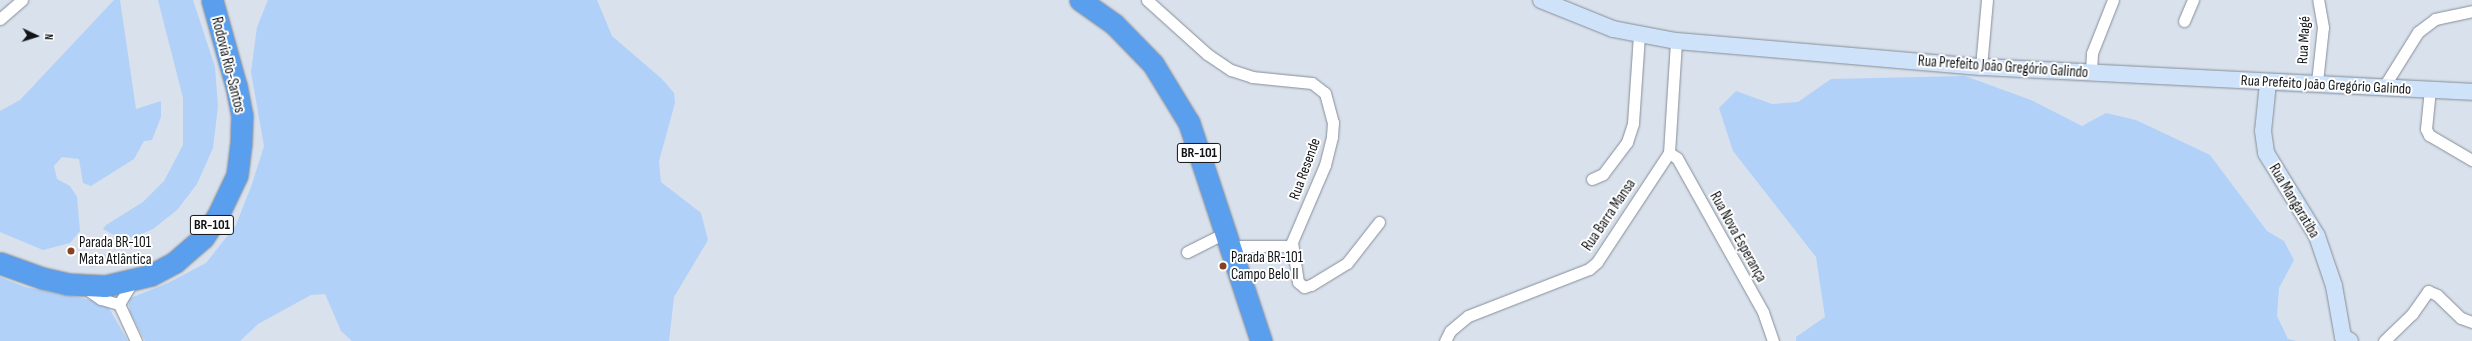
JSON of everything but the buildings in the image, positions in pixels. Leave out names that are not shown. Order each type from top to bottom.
[{"type":"highway","name":"Rodovia Rio-Santos","points":[[0,263],[42,278],[80,285],[105,286],[133,281],[174,262],[203,238],[218,215],[237,175],[242,116],[236,86],[212,0]]},
{"type":"highway","name":"BR-101","points":[[1080,0],[1114,24],[1153,64],[1189,123],[1261,341]]},
{"type":"main road","name":"Rua Prefeito João Gregório Galindo","points":[[1541,0],[1613,29],[1639,36],[1676,42],[1981,67],[2268,83],[2317,82],[2383,88],[2472,92]]},
{"type":"main road","name":"Rua Mangaratiba","points":[[2268,83],[2263,132],[2266,153],[2317,236],[2334,286],[2346,340]]},
{"type":"street","points":[[0,19],[22,0]]},
{"type":"street","name":"Rua Resende","points":[[1146,0],[1207,54],[1231,70],[1252,77],[1312,83],[1325,93],[1333,122],[1332,137],[1325,165],[1292,246]]},
{"type":"street","points":[[1981,67],[1987,0]]},
{"type":"street","points":[[2091,72],[2092,53],[2113,0]]},
{"type":"street","points":[[2184,21],[2193,0]]},
{"type":"street","name":"Rua Magé","points":[[2317,82],[2323,27],[2318,0]]},
{"type":"street","points":[[2383,88],[2418,32],[2435,19],[2472,11]]},
{"type":"street","points":[[1592,180],[1603,174],[1627,142],[1633,123],[1639,36]]},
{"type":"street","name":"Rua Barra Mansa","points":[[1445,341],[1450,330],[1468,316],[1589,269],[1597,262],[1669,153],[1676,42]]},
{"type":"street","points":[[2430,89],[2426,129],[2429,135],[2472,160]]},
{"type":"street","name":"Rua Nova Esperança","points":[[1669,153],[1677,158],[1763,312],[1773,341]]},
{"type":"street","points":[[1187,252],[1227,240],[1292,246],[1298,282],[1304,287],[1311,285],[1348,263],[1379,222]]},
{"type":"street","points":[[119,304],[133,281]]},
{"type":"street","points":[[80,285],[101,299],[119,304],[136,341]]},
{"type":"street","points":[[2384,341],[2412,314],[2428,290],[2437,295],[2461,318],[2472,322]]},
{"type":"shaded area","points":[[114,0],[120,0],[136,109],[161,101],[161,117],[152,140],[144,141],[134,159],[91,186],[83,183],[79,159],[62,157],[54,166],[57,179],[70,186],[77,197],[80,231],[70,243],[43,250],[0,232],[0,111],[20,100]]},
{"type":"shaded area","points":[[158,0],[193,0],[215,67],[218,106],[213,148],[197,184],[177,210],[153,229],[134,237],[119,238],[103,229],[106,225],[143,202],[164,181],[183,145],[183,98]]},
{"type":"shaded area","points":[[268,0],[597,0],[612,36],[662,79],[674,93],[675,103],[659,161],[661,182],[701,213],[708,240],[674,297],[669,341],[352,341],[341,331],[325,294],[311,295],[258,324],[240,341],[145,341],[130,312],[128,299],[168,283],[206,263],[236,225],[252,184],[264,146],[251,72],[257,27]]},
{"type":"shaded area","points":[[1965,76],[2031,100],[2082,126],[2106,113],[2136,120],[2210,155],[2267,231],[2284,241],[2294,260],[2279,288],[2277,316],[2288,339],[2297,341],[1796,341],[1796,337],[1825,317],[1816,257],[1733,151],[1719,108],[1736,91],[1772,104],[1798,102],[1831,79]]},
{"type":"shaded area","points":[[103,254],[112,257],[116,263],[90,267],[95,259]]},
{"type":"shaded area","points":[[0,277],[25,287],[106,303],[128,341],[0,341]]},
{"type":"place","name":"Parada BR-101 Mata Atlântica","points":[[71,251]]},
{"type":"place","name":"Parada BR-101 Campo Belo II","points":[[1223,266]]}]
